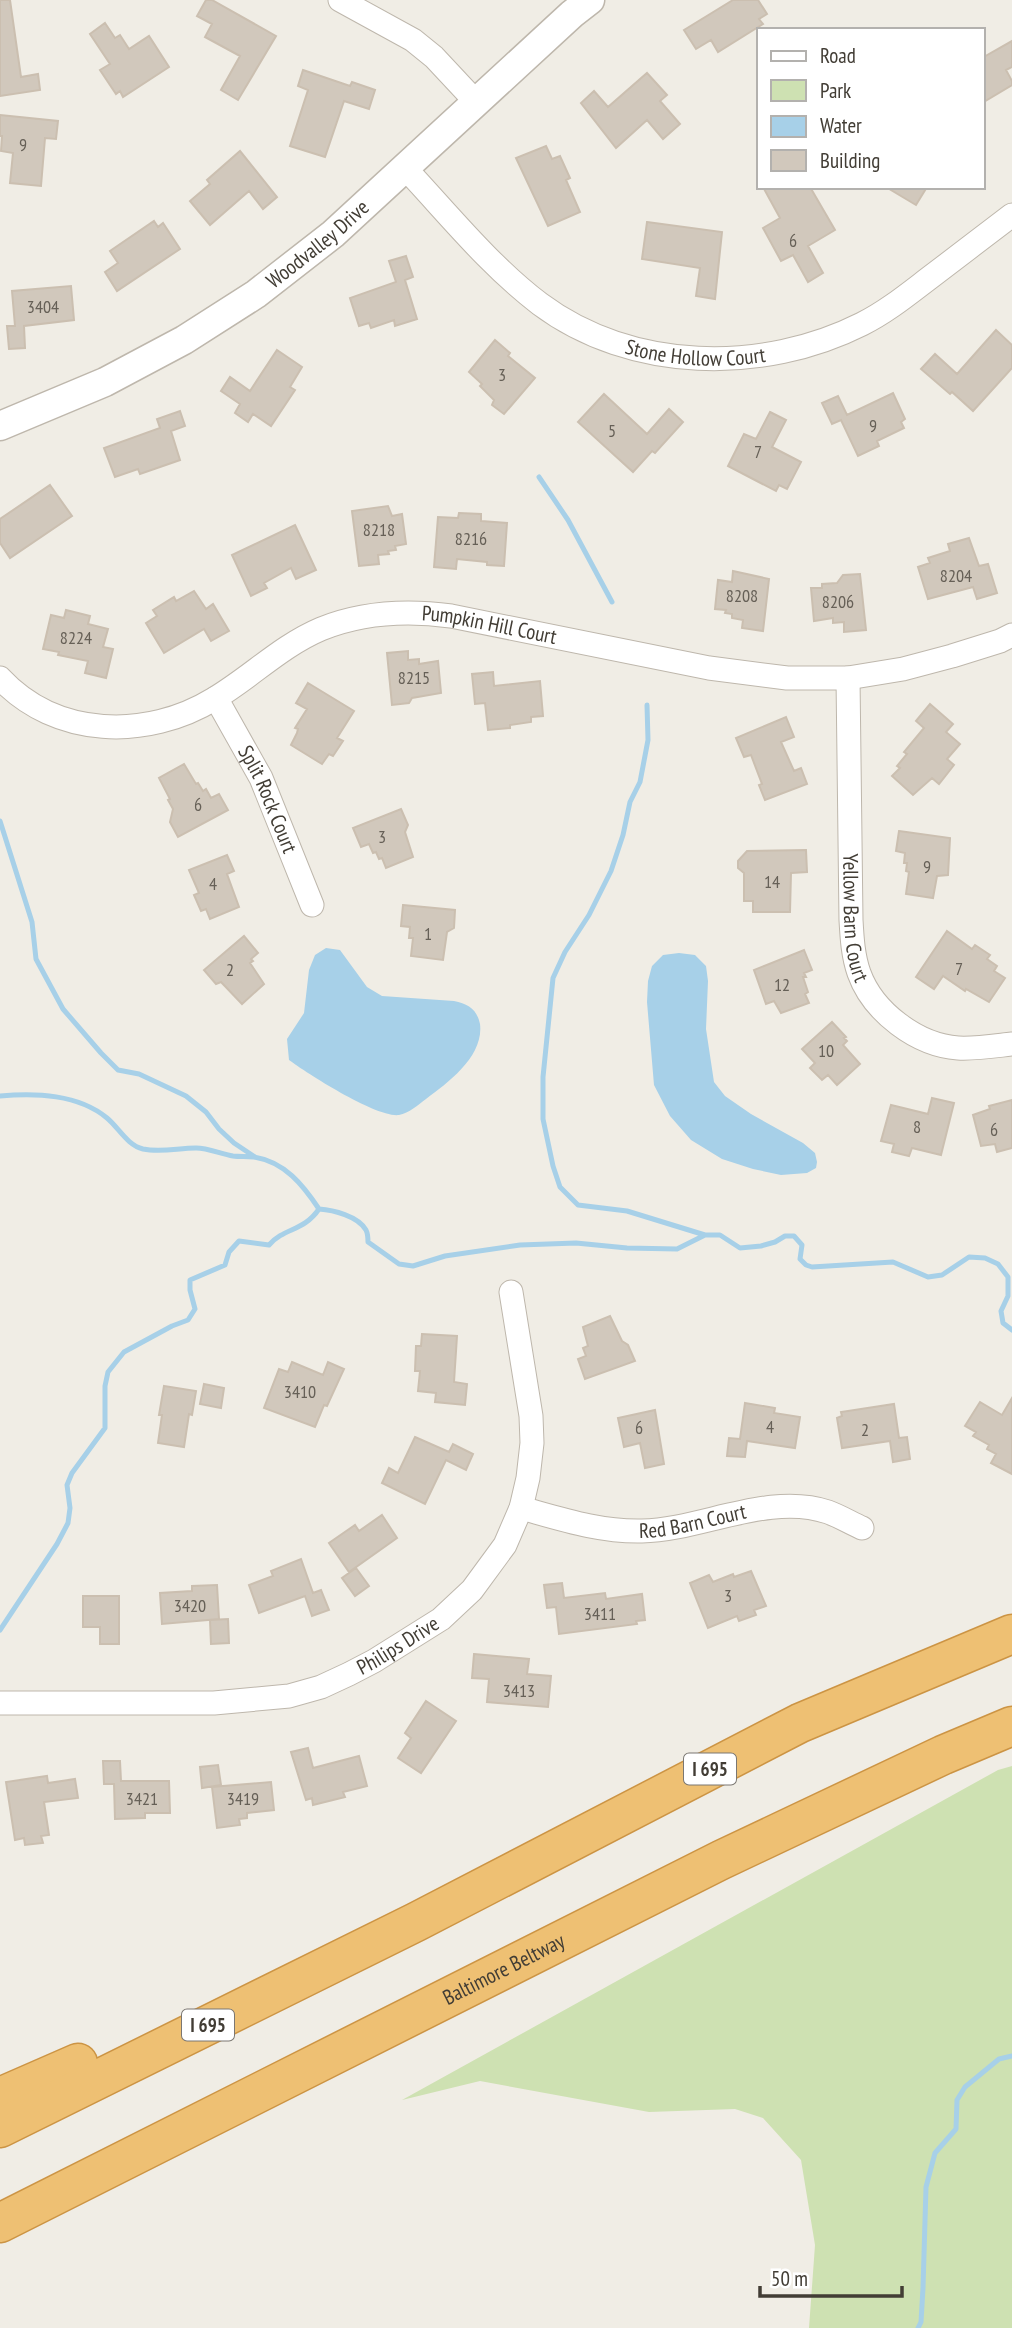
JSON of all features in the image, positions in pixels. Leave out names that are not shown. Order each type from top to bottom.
[{"type":"highway","name":"I 695","points":[[0,2128],[416,1922],[800,1723],[1012,1634]]},
{"type":"highway","name":"Baltimore Beltway","points":[[0,2223],[835,1805],[1012,1726]]},
{"type":"highway","points":[[0,2097],[416,1922]]},
{"type":"highway","points":[[0,2249],[500,1983],[533,1954]]},
{"type":"street","points":[[340,0],[413,40],[434,57],[477,103]]},
{"type":"street","name":"Woodvalley Drive","points":[[0,426],[105,382],[184,340],[256,294],[303,259],[406,169],[590,0]]},
{"type":"street","name":"Stone Hollow Court","points":[[406,169],[494,262],[542,305],[570,323],[598,335],[664,354],[695,358],[741,358],[777,353],[805,346],[862,324],[891,306],[1012,215]]},
{"type":"street","name":"Pumpkin Hill Court","points":[[0,678],[10,689],[37,707],[63,719],[89,726],[116,728],[157,723],[188,714],[216,698],[288,645],[321,629],[385,612],[451,615],[695,666],[788,678],[849,678],[904,669],[940,660],[1012,635]]},
{"type":"street","name":"Yellow Barn Court","points":[[849,678],[851,920],[853,951],[859,974],[872,998],[915,1035],[938,1045],[959,1048],[1012,1044]]},
{"type":"street","name":"Split Rock Court","points":[[216,698],[261,778],[312,905]]},
{"type":"street","name":"Philips Drive","points":[[0,1703],[254,1701],[289,1696],[321,1687],[374,1661],[441,1619],[472,1590],[505,1545],[521,1508],[528,1478],[532,1443],[531,1416],[511,1292]]},
{"type":"street","name":"Red Barn Court","points":[[521,1508],[608,1531],[644,1531],[686,1526],[762,1508],[796,1507],[826,1511],[862,1528]]},
{"type":"green space","points":[[1012,1766],[1012,2328],[809,2328],[815,2245],[801,2160],[763,2118],[735,2109],[649,2112],[480,2081],[402,2100],[998,1770]]},
{"type":"water","points":[[326,948],[340,950],[367,987],[382,996],[454,1001],[468,1006],[477,1014],[480,1036],[471,1057],[445,1085],[406,1112],[399,1115],[375,1110],[343,1094],[289,1060],[287,1039],[304,1013],[309,970],[315,955]]},
{"type":"water","points":[[663,955],[695,955],[706,966],[706,1029],[714,1082],[725,1096],[815,1153],[816,1168],[807,1173],[781,1175],[722,1159],[691,1140],[670,1116],[654,1085],[647,1002],[648,981],[652,966]]},
{"type":"building","points":[[0,0],[10,0],[21,77],[38,74],[40,90],[0,96]]},
{"type":"building","points":[[206,0],[212,0],[276,36],[238,100],[221,90],[240,56],[205,37],[212,24],[197,16]]},
{"type":"building","points":[[733,0],[758,0],[767,14],[759,19],[763,24],[718,52],[711,40],[696,49],[684,30]]},
{"type":"building","points":[[105,23],[115,38],[120,35],[129,49],[149,36],[169,67],[123,97],[120,91],[116,94],[100,70],[110,64],[90,34]]},
{"type":"building","points":[[1012,41],[1012,67],[1006,70],[1012,85],[984,102],[984,57]]},
{"type":"building","points":[[303,70],[350,86],[352,82],[375,90],[369,109],[344,101],[325,157],[290,146],[308,90],[298,86]]},
{"type":"building","points":[[647,73],[667,95],[660,101],[680,124],[663,139],[647,120],[616,148],[581,103],[594,91],[608,107]]},
{"type":"building","points":[[0,115],[58,121],[56,139],[45,138],[41,186],[10,183],[13,153],[1,151]]},
{"type":"building","points":[[546,146],[552,159],[560,156],[570,178],[566,180],[580,212],[548,226],[516,158]]},
{"type":"building","points":[[240,151],[277,197],[263,209],[249,191],[210,225],[190,201],[210,184],[207,180]]},
{"type":"building","points":[[764,189],[811,189],[835,230],[808,246],[823,273],[808,282],[793,255],[781,261],[763,228],[780,218]]},
{"type":"building","points":[[889,189],[926,189],[916,205]]},
{"type":"building","points":[[154,221],[158,227],[163,223],[180,249],[117,291],[105,272],[118,263],[110,251]]},
{"type":"building","points":[[647,222],[722,232],[715,299],[696,296],[700,268],[642,259]]},
{"type":"building","points":[[406,256],[413,277],[405,280],[417,319],[395,326],[394,320],[371,328],[369,323],[359,326],[350,298],[396,282],[389,261]]},
{"type":"building","points":[[71,286],[74,320],[24,326],[25,348],[9,349],[7,326],[15,326],[12,291]]},
{"type":"building","points":[[996,330],[1012,345],[1012,368],[973,411],[921,369],[935,354],[957,374]]},
{"type":"building","points":[[495,340],[510,353],[508,356],[535,378],[504,414],[492,405],[494,400],[469,372]]},
{"type":"building","points":[[277,350],[302,367],[290,387],[295,390],[271,426],[253,414],[248,422],[235,413],[240,404],[221,391],[230,377],[250,391]]},
{"type":"building","points":[[893,393],[905,419],[901,422],[904,428],[877,441],[879,446],[858,456],[841,420],[832,424],[822,403],[838,396],[847,415]]},
{"type":"building","points":[[604,394],[647,434],[669,409],[683,422],[655,453],[652,451],[633,472],[578,422]]},
{"type":"building","points":[[180,411],[185,426],[171,431],[180,460],[140,474],[138,469],[115,477],[104,448],[160,428],[157,419]]},
{"type":"building","points":[[770,412],[786,420],[772,447],[801,462],[787,489],[779,485],[776,491],[728,466],[744,434],[756,439]]},
{"type":"building","points":[[50,485],[72,516],[10,558],[0,543],[0,519]]},
{"type":"building","points":[[388,506],[392,516],[402,514],[406,544],[395,546],[396,550],[388,551],[389,554],[378,555],[379,564],[359,566],[352,511]]},
{"type":"building","points":[[459,513],[481,514],[481,521],[507,523],[504,566],[457,559],[456,569],[434,567],[438,517],[458,518]]},
{"type":"building","points":[[295,525],[316,570],[296,579],[291,568],[264,583],[267,588],[251,596],[232,555]]},
{"type":"building","points":[[969,538],[979,566],[988,564],[997,593],[977,599],[973,587],[928,599],[918,567],[930,563],[928,558],[950,551],[948,544]]},
{"type":"building","points":[[733,571],[769,579],[763,631],[742,628],[743,620],[732,618],[732,614],[725,613],[726,610],[715,609],[718,580],[732,582]]},
{"type":"building","points":[[860,574],[866,630],[844,632],[844,622],[833,623],[833,618],[814,621],[811,588],[837,583],[843,575]]},
{"type":"building","points":[[194,591],[206,609],[213,604],[229,631],[211,641],[204,629],[164,653],[146,623],[157,616],[153,610],[174,597],[176,601]]},
{"type":"building","points":[[66,610],[90,616],[88,624],[108,629],[103,647],[113,649],[106,678],[85,673],[88,661],[43,649],[51,615],[64,618]]},
{"type":"building","points":[[408,651],[408,660],[419,659],[419,664],[438,661],[441,693],[412,698],[409,703],[392,705],[387,653]]},
{"type":"building","points":[[493,672],[494,686],[540,681],[543,716],[531,717],[531,722],[510,725],[510,728],[488,730],[485,703],[475,704],[472,674]]},
{"type":"building","points":[[308,683],[354,711],[337,738],[343,741],[333,756],[329,754],[322,764],[291,745],[298,729],[295,728],[307,709],[296,703]]},
{"type":"building","points":[[930,704],[953,724],[946,732],[960,744],[947,759],[954,765],[939,784],[932,778],[913,795],[892,776],[900,768],[897,766],[907,754],[904,752],[924,728],[916,721]]},
{"type":"building","points":[[786,717],[794,737],[781,742],[794,771],[801,768],[807,784],[765,800],[751,755],[744,757],[736,738]]},
{"type":"building","points":[[184,764],[196,784],[198,783],[203,791],[206,789],[211,798],[219,794],[228,810],[178,837],[170,822],[173,809],[168,800],[170,799],[159,778]]},
{"type":"building","points":[[401,809],[408,825],[405,832],[413,857],[386,868],[382,858],[379,859],[376,852],[373,853],[369,844],[361,847],[353,828]]},
{"type":"building","points":[[899,831],[950,838],[948,875],[937,876],[933,898],[906,894],[909,872],[906,871],[907,863],[904,863],[905,853],[896,851]]},
{"type":"building","points":[[806,850],[807,872],[791,873],[790,912],[753,912],[753,901],[744,901],[744,873],[738,868],[738,861],[747,851]]},
{"type":"building","points":[[227,855],[234,871],[227,874],[239,907],[210,919],[206,909],[201,911],[194,895],[199,893],[189,870]]},
{"type":"building","points":[[403,905],[455,910],[454,928],[447,932],[443,960],[411,956],[413,938],[409,938],[410,927],[401,926]]},
{"type":"building","points":[[947,931],[972,949],[975,945],[990,955],[987,959],[997,966],[994,971],[1005,978],[989,1002],[966,989],[965,991],[943,976],[934,989],[916,977]]},
{"type":"building","points":[[244,936],[258,953],[250,963],[264,984],[242,1004],[221,982],[216,984],[204,970]]},
{"type":"building","points":[[804,950],[812,970],[804,973],[806,977],[803,977],[809,1003],[781,1013],[774,1001],[766,1004],[754,970]]},
{"type":"building","points":[[832,1022],[846,1037],[844,1038],[847,1041],[843,1045],[860,1064],[837,1085],[828,1075],[822,1080],[810,1068],[815,1063],[802,1049]]},
{"type":"building","points":[[932,1098],[954,1103],[941,1155],[912,1148],[909,1156],[892,1152],[894,1144],[881,1141],[891,1105],[928,1114]]},
{"type":"building","points":[[1012,1100],[1012,1148],[997,1152],[995,1144],[981,1146],[973,1115],[990,1109],[989,1106]]},
{"type":"building","points":[[610,1316],[635,1361],[585,1379],[578,1359],[586,1356],[583,1348],[588,1346],[583,1327]]},
{"type":"building","points":[[422,1334],[457,1336],[454,1382],[467,1384],[465,1405],[435,1402],[436,1393],[418,1391],[420,1371],[415,1371],[416,1346],[421,1346]]},
{"type":"building","points":[[292,1362],[323,1375],[328,1362],[344,1369],[315,1427],[264,1408],[279,1369],[288,1372]]},
{"type":"building","points":[[204,1384],[224,1388],[221,1408],[200,1404]]},
{"type":"building","points":[[164,1386],[196,1391],[184,1447],[158,1443]]},
{"type":"building","points":[[1012,1398],[1012,1474],[991,1463],[996,1454],[987,1449],[989,1445],[973,1436],[976,1432],[965,1426],[980,1402],[1002,1415]]},
{"type":"building","points":[[745,1403],[775,1408],[774,1413],[800,1417],[795,1448],[747,1441],[745,1457],[727,1456],[729,1438],[740,1439]]},
{"type":"building","points":[[894,1404],[899,1438],[907,1437],[910,1459],[893,1462],[890,1441],[842,1448],[837,1418],[842,1416],[841,1412]]},
{"type":"building","points":[[655,1410],[664,1464],[645,1468],[640,1443],[624,1447],[618,1418]]},
{"type":"building","points":[[415,1437],[449,1452],[453,1444],[473,1454],[466,1470],[446,1460],[425,1504],[382,1483],[389,1468],[398,1473]]},
{"type":"building","points":[[382,1515],[397,1538],[349,1572],[329,1543],[355,1525],[359,1531]]},
{"type":"building","points":[[301,1559],[313,1593],[321,1590],[329,1610],[312,1616],[305,1596],[259,1613],[249,1585],[273,1576],[271,1571]]},
{"type":"building","points":[[356,1568],[369,1586],[355,1596],[342,1578]]},
{"type":"building","points":[[751,1571],[766,1606],[754,1610],[756,1615],[739,1621],[737,1616],[708,1628],[690,1583],[709,1575],[713,1582],[733,1574],[734,1577]]},
{"type":"building","points":[[562,1583],[564,1598],[605,1593],[606,1599],[642,1594],[645,1620],[636,1621],[637,1624],[559,1634],[556,1607],[547,1608],[544,1585]]},
{"type":"building","points":[[217,1585],[219,1619],[162,1624],[160,1593],[192,1591],[192,1586]]},
{"type":"building","points":[[83,1596],[119,1596],[119,1644],[100,1644],[100,1627],[83,1627]]},
{"type":"building","points":[[228,1619],[229,1643],[211,1644],[210,1620]]},
{"type":"building","points":[[474,1654],[529,1659],[527,1674],[551,1676],[548,1707],[487,1702],[489,1679],[472,1678]]},
{"type":"building","points":[[426,1701],[456,1721],[421,1773],[398,1758],[411,1738],[405,1733]]},
{"type":"building","points":[[308,1748],[313,1768],[359,1756],[367,1786],[343,1792],[345,1797],[313,1805],[312,1798],[306,1800],[291,1752]]},
{"type":"building","points":[[103,1761],[120,1761],[121,1781],[169,1781],[170,1813],[145,1813],[145,1818],[115,1819],[114,1784],[104,1784]]},
{"type":"building","points":[[218,1765],[221,1785],[202,1788],[200,1767]]},
{"type":"building","points":[[47,1776],[48,1783],[75,1779],[78,1798],[44,1802],[49,1835],[41,1836],[43,1843],[25,1845],[24,1838],[15,1840],[6,1782]]},
{"type":"building","points":[[271,1782],[274,1810],[247,1813],[247,1818],[239,1819],[240,1825],[217,1828],[212,1787]]},
{"type":"waterway","points":[[539,477],[568,520],[612,602]]},
{"type":"waterway","points":[[647,705],[648,740],[640,782],[630,802],[611,871],[553,978],[543,1077],[543,1119],[560,1187],[578,1205],[627,1211],[705,1235]]},
{"type":"waterway","points":[[0,821],[32,922],[36,959],[63,1009],[118,1070],[139,1074],[186,1096],[206,1112],[234,1143],[255,1157]]},
{"type":"waterway","points":[[0,1096],[42,1095],[83,1104],[107,1118],[128,1140],[143,1149],[156,1151],[201,1148],[233,1156],[254,1157],[275,1164],[300,1183],[319,1209],[338,1212],[357,1221],[366,1230],[368,1242],[399,1264],[413,1266],[445,1256],[520,1245],[576,1243],[677,1249],[705,1235],[720,1235],[740,1248],[761,1246],[785,1236],[794,1236],[802,1245],[800,1259],[812,1267],[893,1262],[928,1277],[942,1275],[969,1257],[985,1258],[998,1264],[1008,1277],[1008,1296],[1001,1311],[1003,1323],[1012,1330]]},
{"type":"waterway","points":[[0,1630],[68,1523],[70,1508],[67,1485],[72,1473],[105,1428],[105,1386],[108,1372],[124,1352],[188,1320],[195,1309],[190,1280],[225,1265],[229,1252],[239,1241],[269,1245],[281,1235],[307,1222],[319,1209]]},
{"type":"waterway","points":[[918,2328],[921,2322],[923,2288],[926,2187],[935,2153],[956,2129],[957,2100],[965,2087],[999,2059],[1012,2056]]}]
